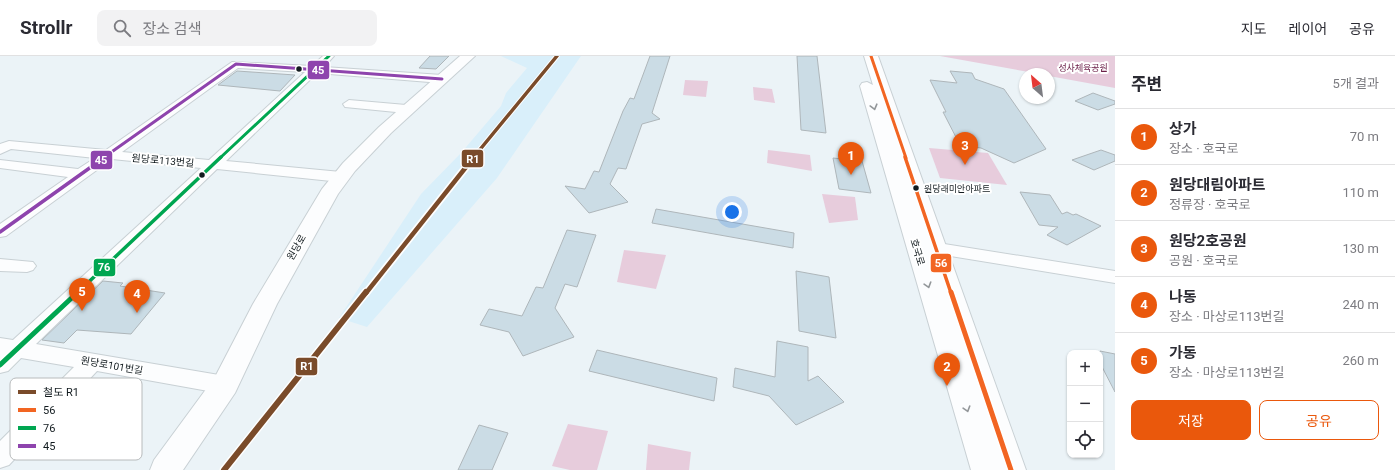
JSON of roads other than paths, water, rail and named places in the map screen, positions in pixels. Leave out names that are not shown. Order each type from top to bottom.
[{"type":"main road","name":"원당로","points":[[164,470],[225,385],[265,304],[300,240],[329,193],[349,166],[406,109],[468,56]]},
{"type":"main road","name":"호국로","points":[[858,56],[986,470]]},
{"type":"main road","name":"호국로","points":[[871,56],[938,249],[1011,470]]},
{"type":"street","points":[[0,365],[9,347],[214,165],[329,56]]},
{"type":"street","points":[[0,232],[236,64],[442,79]]},
{"type":"street","points":[[349,104],[406,109]]},
{"type":"street","name":"원당로113번길","points":[[4,148],[107,155],[341,177]]},
{"type":"street","points":[[0,164],[81,174]]},
{"type":"street","name":"호국로","points":[[938,249],[1115,277]]},
{"type":"street","points":[[0,265],[27,266]]},
{"type":"street","name":"원당로101번길","points":[[9,347],[225,385]]},
{"type":"street","points":[[77,378],[94,361]]},
{"type":"street","points":[[0,457],[10,447]]},
{"type":"rail line","name":"R1","points":[[224,470],[557,56]]},
{"type":"place","name":"원당2호공원","points":[[965,165]]},
{"type":"place","name":"상가","points":[[851,175]]},
{"type":"place","name":"원당래미안아파트","points":[[916,188]]},
{"type":"place","name":"가동","points":[[82,311]]},
{"type":"place","name":"나동","points":[[137,313]]},
{"type":"place","name":"원당대림아파트","points":[[947,386]]},
{"type":"park label","name":"성사체육공원","points":[[1083,68]]}]
